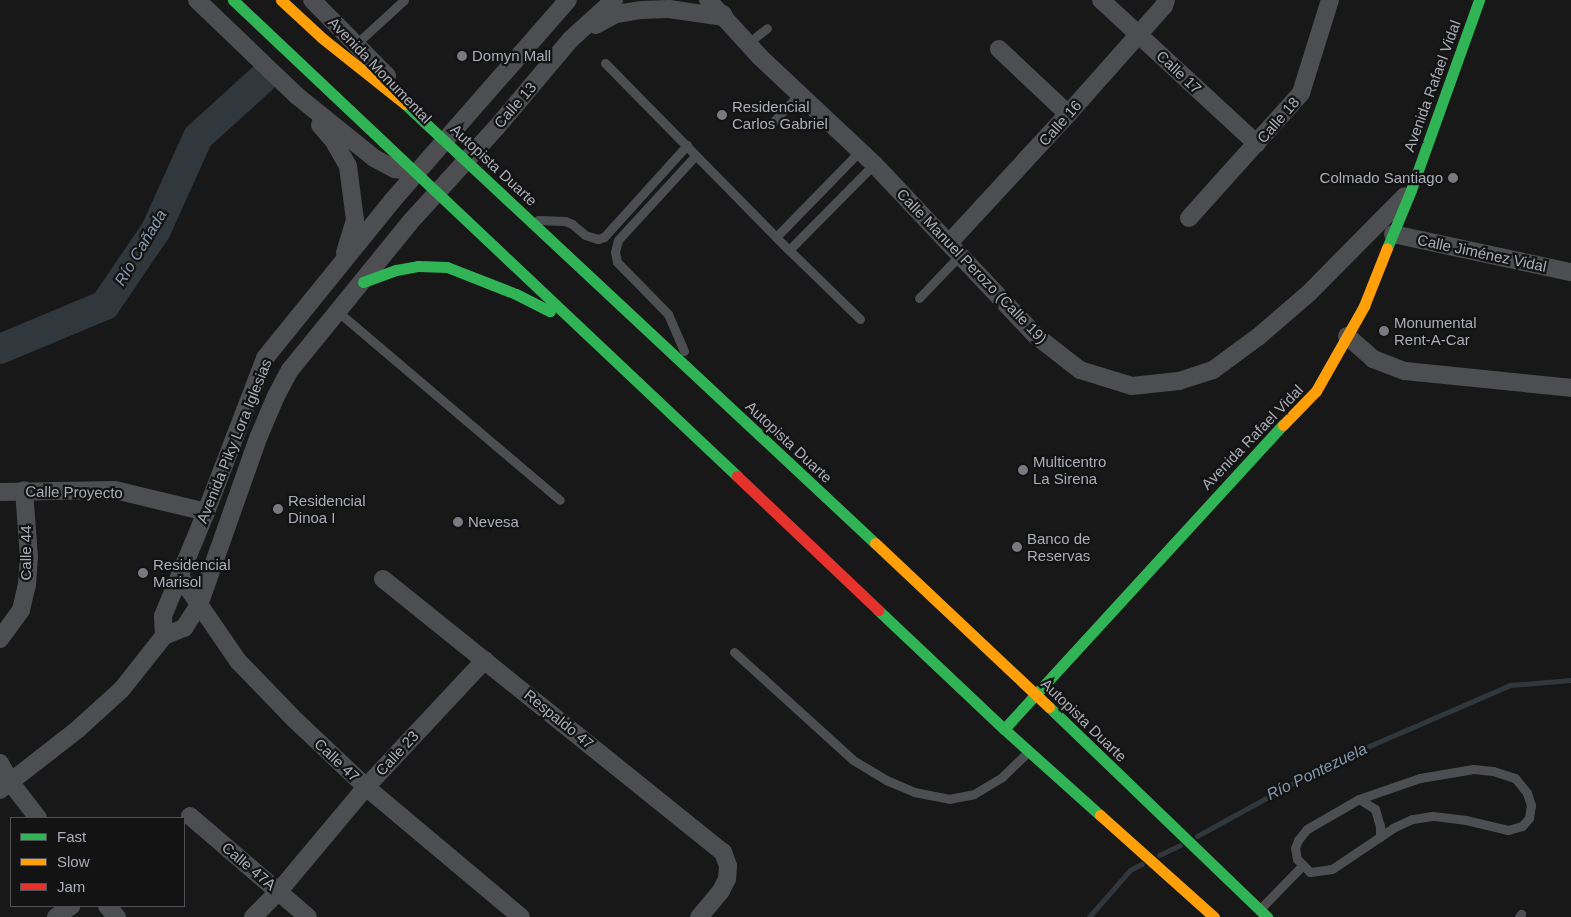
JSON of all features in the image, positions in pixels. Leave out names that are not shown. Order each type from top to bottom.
[{"type":"main road","points":[[233,0],[1004,729],[1214,917]]},
{"type":"main road","name":"Autopista Duarte","points":[[281,0],[322,38],[412,110],[446,141],[1036,694],[1263,913]]},
{"type":"main road","name":"Avenida Rafael Vidal","points":[[1004,729],[1251,458],[1316,391],[1364,306],[1411,190],[1479,0]]},
{"type":"main road","points":[[363,282],[396,270],[418,266],[447,267],[516,294],[572,322]]},
{"type":"street","points":[[197,0],[296,95],[374,158],[395,169],[418,173]]},
{"type":"street","name":"Avenida Monumental","points":[[312,0],[422,112],[446,141]]},
{"type":"street","name":"Avenida Piky Lora Iglesias","points":[[164,636],[163,616],[180,578],[265,358],[344,259],[568,0]]},
{"type":"street","points":[[571,39],[614,0]]},
{"type":"street","name":"Calle Manuel Perozo (Calle 19)","points":[[708,0],[798,94],[874,164],[1035,335],[1080,370],[1132,386],[1179,381],[1213,370],[1258,337],[1309,293],[1411,190]]},
{"type":"street","points":[[571,39],[616,14],[642,10],[669,9],[724,18],[718,0]]},
{"type":"street","name":"Calle 17","points":[[1101,0],[1257,144]]},
{"type":"street","name":"Calle 16","points":[[955,248],[1068,114],[1164,6],[1166,0]]},
{"type":"street","name":"Calle 18","points":[[1189,218],[1301,93],[1330,0]]},
{"type":"street","name":"Calle 13","points":[[438,193],[571,39]]},
{"type":"street","points":[[999,49],[1068,114]]},
{"type":"street","points":[[296,95],[333,140],[348,166],[355,220],[344,259]]},
{"type":"street","name":"Avenida Piky Lora Iglesias","points":[[6,786],[78,729],[122,689],[164,636],[184,628],[199,606],[276,396],[290,370],[412,220],[438,193]]},
{"type":"street","name":"Calle Jiménez Vidal","points":[[1393,234],[1571,272]]},
{"type":"street","points":[[305,306],[332,318]]},
{"type":"street","points":[[1347,336],[1373,359],[1405,371],[1571,388]]},
{"type":"street","name":"Calle Proyecto","points":[[0,492],[24,490],[115,490],[206,512]]},
{"type":"street","name":"Calle 44","points":[[0,639],[21,610],[27,585],[29,557],[24,490]]},
{"type":"street","name":"Calle 47","points":[[180,578],[238,661],[292,717],[366,787],[522,917]]},
{"type":"street","name":"Respaldo 47","points":[[383,579],[714,842],[723,852],[728,866],[727,879],[721,891],[700,917]]},
{"type":"street","name":"Calle 23","points":[[253,917],[278,891],[366,787],[484,660]]},
{"type":"street","points":[[0,763],[6,786],[37,817]]},
{"type":"street","name":"Calle 47A","points":[[190,816],[308,917]]},
{"type":"street","points":[[56,917],[71,907]]},
{"type":"street","points":[[108,907],[117,917]]},
{"type":"lane","points":[[356,44],[404,0]]},
{"type":"lane","points":[[748,43],[766,28]]},
{"type":"lane","points":[[605,63],[776,237],[860,319]]},
{"type":"lane","points":[[772,123],[798,94]]},
{"type":"lane","points":[[530,220],[565,221],[586,235],[598,238],[604,237],[687,145]]},
{"type":"lane","points":[[776,237],[860,152]]},
{"type":"lane","points":[[692,372],[668,314],[617,262],[615,252],[618,240],[696,154]]},
{"type":"lane","points":[[789,250],[874,164]]},
{"type":"lane","points":[[919,298],[955,248]]},
{"type":"lane","points":[[332,318],[560,500]]},
{"type":"lane","points":[[734,652],[852,760],[886,780],[914,792],[950,799],[974,794],[1002,777],[1029,751]]},
{"type":"lane","points":[[1473,769],[1493,771],[1515,778],[1527,793],[1531,805],[1529,818],[1522,826],[1508,830],[1466,820],[1432,816],[1412,819],[1380,837],[1332,869],[1310,872],[1297,859],[1296,848],[1298,840],[1307,829],[1359,799],[1420,778],[1473,769]]},
{"type":"lane","points":[[1359,799],[1375,809],[1380,826],[1380,837]]},
{"type":"lane","points":[[1263,913],[1302,866]]},
{"type":"waterway","name":"Río Cañada","points":[[0,349],[105,305],[156,230],[198,137],[262,79]]},
{"type":"waterway","name":"Río Pontezuela","points":[[1197,836],[1330,763],[1510,685],[1571,680]]},
{"type":"waterway","name":"Río Pontezuela","points":[[1159,855],[1180,845]]},
{"type":"waterway","name":"Río Pontezuela","points":[[1089,917],[1130,870],[1142,864]]},
{"type":"traffic: fast","points":[[233,0],[737,476]]},
{"type":"traffic: fast","points":[[1387,248],[1411,190],[1479,0]]},
{"type":"traffic: fast","points":[[405,104],[875,543]]},
{"type":"traffic: fast","points":[[363,282],[396,270],[418,266],[447,267],[516,294],[550,311]]},
{"type":"traffic: fast","points":[[1004,729],[1283,425]]},
{"type":"traffic: fast","points":[[878,610],[1004,729],[1100,815]]},
{"type":"traffic: fast","points":[[1049,707],[1267,917]]},
{"type":"traffic: slow","points":[[281,0],[322,38],[405,104]]},
{"type":"traffic: slow","points":[[1283,425],[1316,391],[1364,306],[1387,248]]},
{"type":"traffic: slow","points":[[875,543],[1049,707]]},
{"type":"traffic: slow","points":[[1100,815],[1214,917]]},
{"type":"traffic: jam","points":[[737,476],[878,610]]},
{"type":"place","name":"Domyn Mall","points":[[462,56]]},
{"type":"place","name":"Residencial Carlos Gabriel","points":[[722,115]]},
{"type":"place","name":"Colmado Santiago","points":[[1453,178]]},
{"type":"place","name":"Monumental Rent-A-Car","points":[[1384,331]]},
{"type":"place","name":"Multicentro La Sirena","points":[[1023,470]]},
{"type":"place","name":"Residencial Dinoa I","points":[[278,509]]},
{"type":"place","name":"Nevesa","points":[[458,522]]},
{"type":"place","name":"Banco de Reservas","points":[[1017,547]]},
{"type":"place","name":"Residencial Marisol","points":[[143,573]]}]
